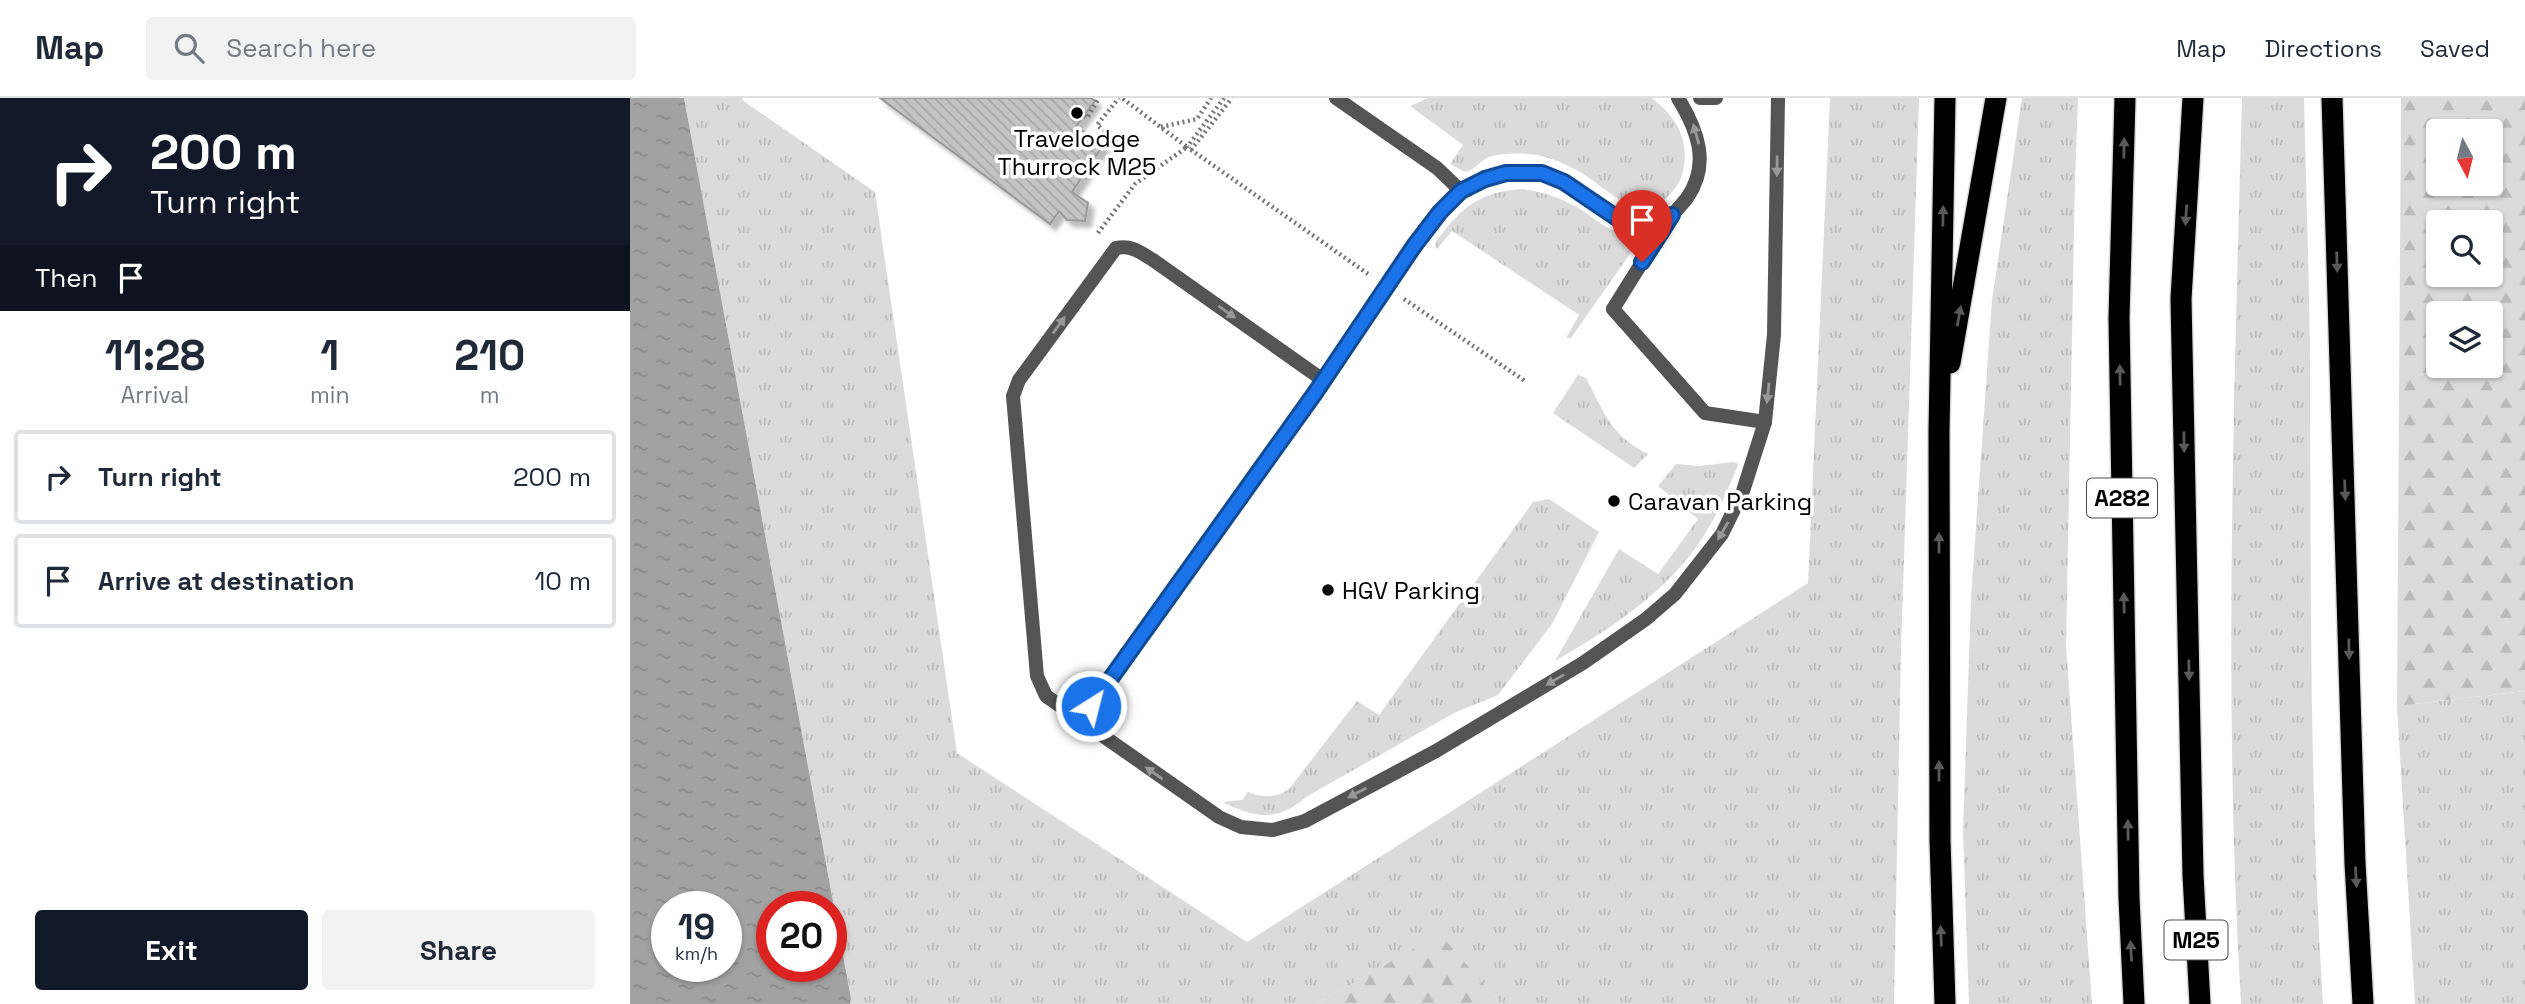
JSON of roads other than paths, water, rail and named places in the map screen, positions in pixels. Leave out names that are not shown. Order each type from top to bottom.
[{"type":"highway","points":[[1945,98],[1939,431],[1940,839],[1945,1004]]},
{"type":"highway","points":[[1939,431],[1996,98]]},
{"type":"highway","name":"A282","points":[[2125,98],[2119,318],[2129,898],[2134,1004]]},
{"type":"highway","name":"M25","points":[[2193,98],[2181,299],[2193,875],[2200,1004]]},
{"type":"highway","points":[[2332,98],[2354,850],[2363,1004]]},
{"type":"highway","points":[[2335,194],[2340,98]]},
{"type":"lane","points":[[1336,98],[1437,168],[1461,191]]},
{"type":"lane","points":[[1678,98],[1693,123],[1700,150],[1698,178],[1613,309],[1705,413],[1765,422]]},
{"type":"lane","points":[[1700,98],[1716,98]]},
{"type":"lane","points":[[1323,380],[1153,260],[1133,247],[1125,246],[1116,248],[1030,364],[1019,380],[1013,396],[1037,676],[1046,696],[1219,817],[1241,827],[1273,830],[1305,821],[1436,751],[1583,663],[1646,619],[1675,594],[1723,534],[1744,491],[1765,422],[1774,335],[1778,98]]},
{"type":"lane","points":[[1080,721],[1323,380],[1414,246],[1440,212],[1461,191],[1485,179],[1506,173],[1542,173],[1564,182],[1617,218],[1637,223],[1656,221],[1672,215]]},
{"type":"water","points":[[630,98],[684,98],[831,891],[756,891],[756,982],[847,982],[847,976],[850,1004],[630,1004]]},
{"type":"place","name":"Travelodge Thurrock M25","points":[[1077,113]]},
{"type":"place","name":"Caravan Parking","points":[[1614,501]]},
{"type":"place","name":"HGV Parking","points":[[1328,590]]}]
